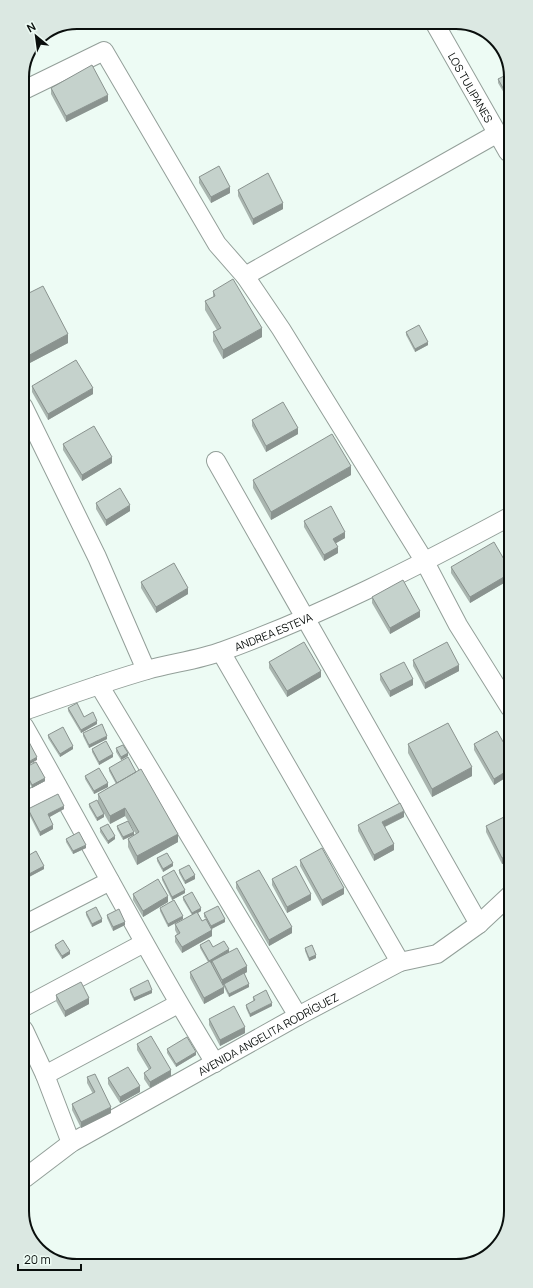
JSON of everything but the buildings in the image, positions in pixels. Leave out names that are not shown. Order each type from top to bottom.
[{"type":"street","name":"LOS TULIPANES","points":[[438,29],[504,144]]},
{"type":"street","points":[[29,88],[104,51],[217,244],[244,276],[281,328],[425,562],[458,625],[504,698]]},
{"type":"street","points":[[244,276],[498,133]]},
{"type":"street","points":[[29,418],[98,557],[146,670]]},
{"type":"street","points":[[216,461],[479,924]]},
{"type":"street","name":"ANDREA ESTEVA","points":[[29,709],[146,670],[221,652],[306,619],[425,562],[504,520]]},
{"type":"street","points":[[221,652],[400,962]]},
{"type":"street","points":[[98,685],[298,1016]]},
{"type":"street","points":[[29,735],[178,1004],[215,1063]]},
{"type":"street","points":[[29,800],[58,785]]},
{"type":"street","points":[[29,922],[110,881]]},
{"type":"street","name":"AVENIDA ANGELITA RODRÍGUEZ","points":[[29,1175],[71,1143],[298,1016],[400,962],[437,954],[479,924],[504,901]]},
{"type":"street","points":[[29,1004],[144,943]]},
{"type":"street","points":[[45,1075],[178,1004]]},
{"type":"street","points":[[29,1041],[45,1075],[71,1143]]}]
